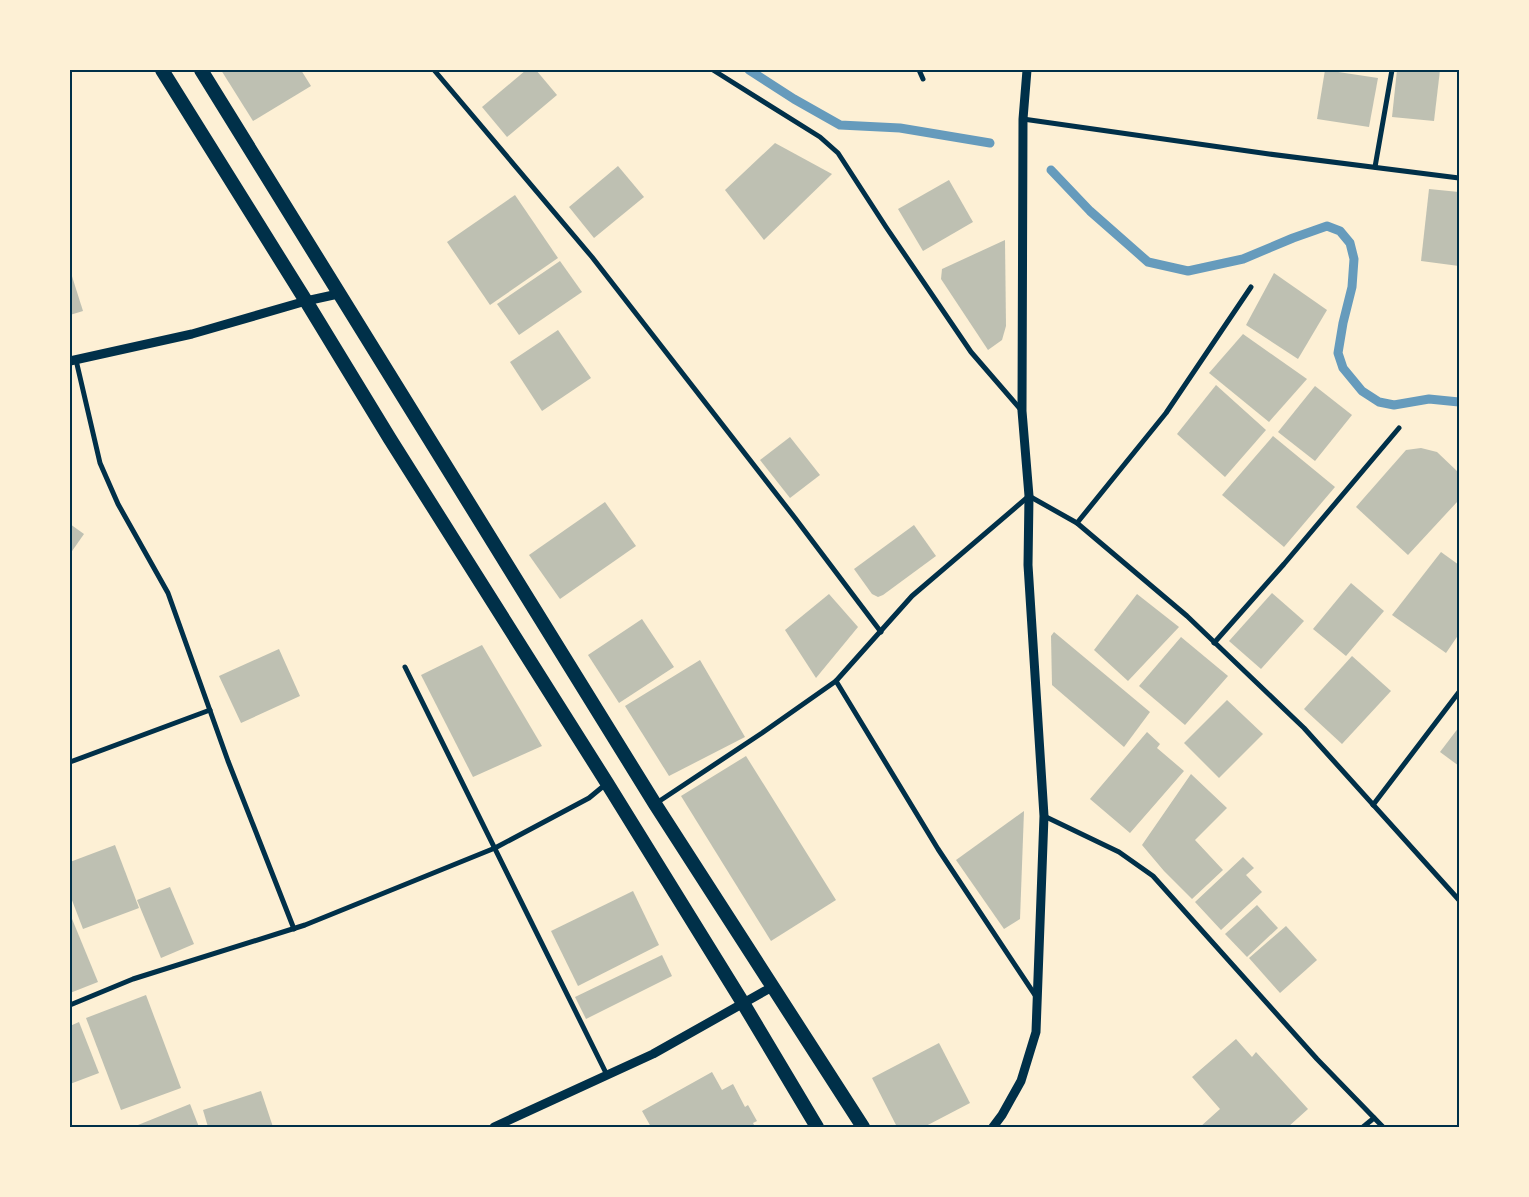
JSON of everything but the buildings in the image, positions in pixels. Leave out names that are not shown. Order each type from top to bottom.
[{"type":"highway","points":[[162,70],[390,439],[607,783],[817,1127]]},
{"type":"highway","points":[[201,70],[655,804],[863,1127]]},
{"type":"street","points":[[434,70],[592,257],[881,632]]},
{"type":"street","points":[[713,70],[820,137],[838,153],[971,352],[1022,411]]},
{"type":"street","points":[[919,70],[923,80]]},
{"type":"street","points":[[993,1127],[1002,1116],[1021,1081],[1036,1032],[1044,816],[1028,565],[1029,496],[1022,411],[1022,119],[1027,70]]},
{"type":"street","points":[[1375,167],[1392,70]]},
{"type":"street","points":[[1022,119],[1269,154],[1459,178]]},
{"type":"street","points":[[1077,523],[1166,412],[1251,287]]},
{"type":"street","points":[[294,929],[228,761],[168,593],[118,504],[100,463],[73,361],[192,334],[306,301],[338,294]]},
{"type":"street","points":[[1214,643],[1284,564],[1398,428]]},
{"type":"street","points":[[655,804],[836,681],[912,596],[1029,496]]},
{"type":"street","points":[[1029,496],[1077,523],[1187,616],[1304,728],[1459,900]]},
{"type":"street","points":[[405,667],[607,1076]]},
{"type":"street","points":[[836,681],[938,849],[1037,998]]},
{"type":"street","points":[[1373,805],[1459,692]]},
{"type":"street","points":[[70,762],[210,710]]},
{"type":"street","points":[[70,1005],[133,979],[294,929],[496,848],[589,798],[607,783]]},
{"type":"street","points":[[1044,816],[1119,852],[1153,876],[1317,1058],[1382,1127]]},
{"type":"street","points":[[494,1127],[653,1054],[772,987]]},
{"type":"street","points":[[1363,1127],[1374,1118]]},
{"type":"waterway","points":[[749,70],[794,99],[840,125],[900,128],[990,143]]},
{"type":"waterway","points":[[1051,170],[1090,211],[1148,262],[1188,271],[1243,259],[1327,226],[1340,231],[1350,243],[1354,259],[1352,287],[1338,353],[1343,368],[1362,391],[1379,402],[1394,405],[1429,399],[1459,402]]}]
